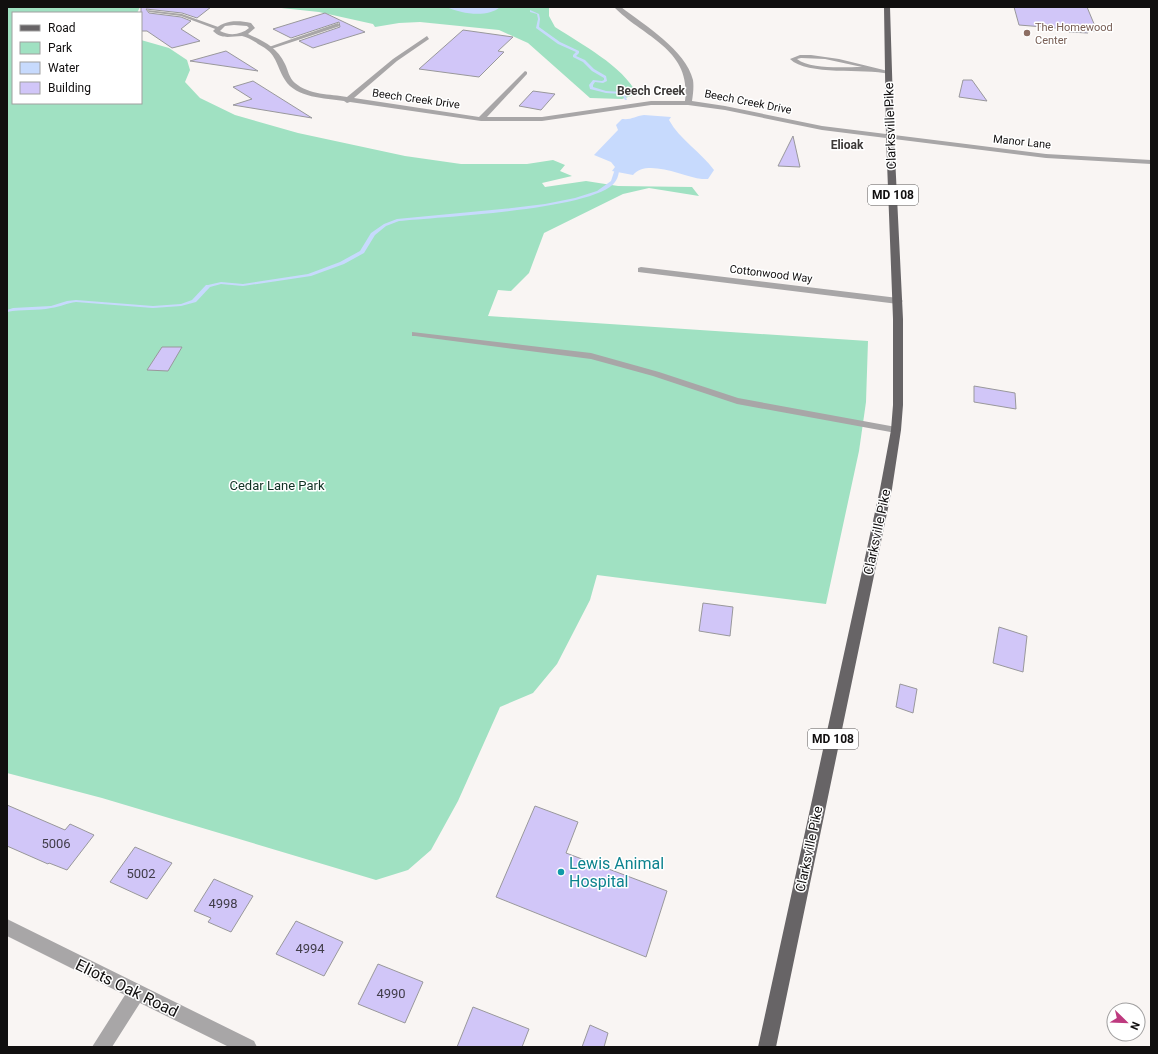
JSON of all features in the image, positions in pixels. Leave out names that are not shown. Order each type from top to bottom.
[{"type":"main road","name":"Clarksville Pike","points":[[767,1047],[886,489],[896,430],[898,405],[898,301],[890,136],[887,7]]},
{"type":"street","points":[[617,7],[663,43],[680,61],[689,77],[690,86],[688,103]]},
{"type":"street","points":[[218,28],[234,23],[245,23],[251,26],[251,30],[242,34]]},
{"type":"street","name":"Beech Creek Drive","points":[[218,28],[216,31],[221,34],[242,34],[275,52],[284,75],[291,85],[308,93],[347,100],[481,119],[542,119],[646,103],[688,103],[725,108],[822,128],[890,136]]},
{"type":"street","name":"Beech Creek Drive","points":[[347,100],[395,60]]},
{"type":"street","points":[[481,119],[525,73]]},
{"type":"street","name":"Manor Lane","points":[[890,136],[1046,156],[1151,162]]},
{"type":"street","name":"Cottonwood Way","points":[[640,270],[898,301]]},
{"type":"street","name":"Eliots Oak Road","points":[[7,928],[248,1047]]},
{"type":"street","points":[[101,1047],[136,993]]},
{"type":"lane","points":[[149,11],[182,15],[218,28]]},
{"type":"lane","points":[[269,48],[318,33],[338,25]]},
{"type":"lane","points":[[395,60],[427,38]]},
{"type":"lane","points":[[874,69],[825,67],[800,64],[793,59],[801,55],[810,55],[888,72]]},
{"type":"lane","points":[[415,334],[591,356],[656,374],[712,394],[737,401],[896,430]]},
{"type":"green space","name":"Cedar Lane Park","points":[[7,7],[140,7],[138,12],[12,12],[12,104],[142,104],[142,40],[169,48],[187,60],[190,70],[185,82],[200,98],[235,115],[298,133],[405,156],[461,164],[527,164],[553,160],[565,165],[560,171],[572,176],[542,183],[545,187],[586,181],[618,186],[692,187],[699,196],[649,188],[623,194],[544,233],[529,273],[511,291],[498,290],[488,316],[868,341],[866,402],[859,451],[826,604],[597,575],[590,600],[557,664],[533,693],[500,707],[458,801],[431,850],[408,870],[376,880],[102,798],[7,773]]},
{"type":"green space","points":[[272,7],[549,7],[549,16],[555,27],[589,48],[612,65],[631,84],[637,94],[622,99],[590,98],[528,43],[499,30],[420,22],[399,23],[375,27],[373,24],[319,12]]},
{"type":"water","points":[[447,7],[500,7],[489,13],[474,14],[460,12]]},
{"type":"water","points":[[644,115],[671,117],[669,120],[679,134],[714,170],[708,179],[694,178],[656,168],[639,170],[633,175],[612,171],[615,167],[611,162],[594,155],[618,130],[616,125],[622,119]]},
{"type":"building","points":[[141,7],[211,7],[197,18],[182,13],[146,9],[149,13],[181,17],[191,21],[181,29],[200,41],[172,48],[147,31],[142,31]]},
{"type":"building","points":[[1014,7],[1087,7],[1097,31],[1087,31],[1088,33],[1069,32],[1068,29],[1019,25]]},
{"type":"building","points":[[325,13],[365,32],[313,48],[299,41],[340,27],[339,22],[291,38],[273,29]]},
{"type":"building","points":[[463,30],[513,37],[498,51],[504,52],[479,77],[419,69]]},
{"type":"building","points":[[226,51],[258,71],[190,61]]},
{"type":"building","points":[[963,80],[972,80],[987,101],[959,97]]},
{"type":"building","points":[[253,81],[312,118],[233,105],[252,99],[233,87]]},
{"type":"building","points":[[533,91],[555,94],[541,110],[519,106]]},
{"type":"building","points":[[793,136],[800,167],[778,166]]},
{"type":"building","points":[[162,347],[182,347],[168,371],[147,370]]},
{"type":"building","points":[[974,386],[1015,393],[1016,409],[974,402]]},
{"type":"building","points":[[703,603],[733,607],[730,636],[699,631]]},
{"type":"building","points":[[999,627],[1027,636],[1023,672],[993,663]]},
{"type":"building","points":[[900,684],[917,689],[913,713],[896,707]]},
{"type":"building","points":[[7,805],[65,830],[70,824],[94,835],[67,870],[49,863],[48,864],[7,846]]},
{"type":"building","name":"Lewis Animal Hospital","points":[[535,806],[578,822],[566,853],[667,891],[646,957],[496,897]]},
{"type":"building","points":[[135,847],[172,863],[147,899],[110,882]]},
{"type":"building","points":[[214,879],[253,896],[231,932],[208,922],[211,918],[194,911]]},
{"type":"building","points":[[296,921],[343,942],[324,976],[276,954]]},
{"type":"building","points":[[378,964],[423,982],[405,1023],[358,1004]]},
{"type":"building","points":[[473,1007],[529,1029],[522,1047],[457,1047]]},
{"type":"building","points":[[590,1025],[608,1033],[604,1047],[582,1047]]},
{"type":"waterway","points":[[531,11],[538,14],[539,19],[537,27],[559,43],[578,52],[574,56],[584,61],[593,70],[605,77],[606,80],[603,82],[594,81],[591,88],[606,92],[623,93],[626,99]]},
{"type":"waterway","points":[[7,311],[51,307],[76,301],[153,307],[181,305],[194,301],[208,286],[221,283],[243,285],[309,275],[342,263],[362,252],[373,234],[385,225],[398,220],[512,209],[545,205],[575,199],[599,191],[613,182],[616,176],[618,164]]},
{"type":"place","name":"The Homewood Center","points":[[1027,33]]},
{"type":"place","name":"Lewis Animal Hospital","points":[[561,872]]},
{"type":"district","name":"Beech Creek","points":[[651,91]]},
{"type":"district","name":"Elioak","points":[[847,145]]}]
